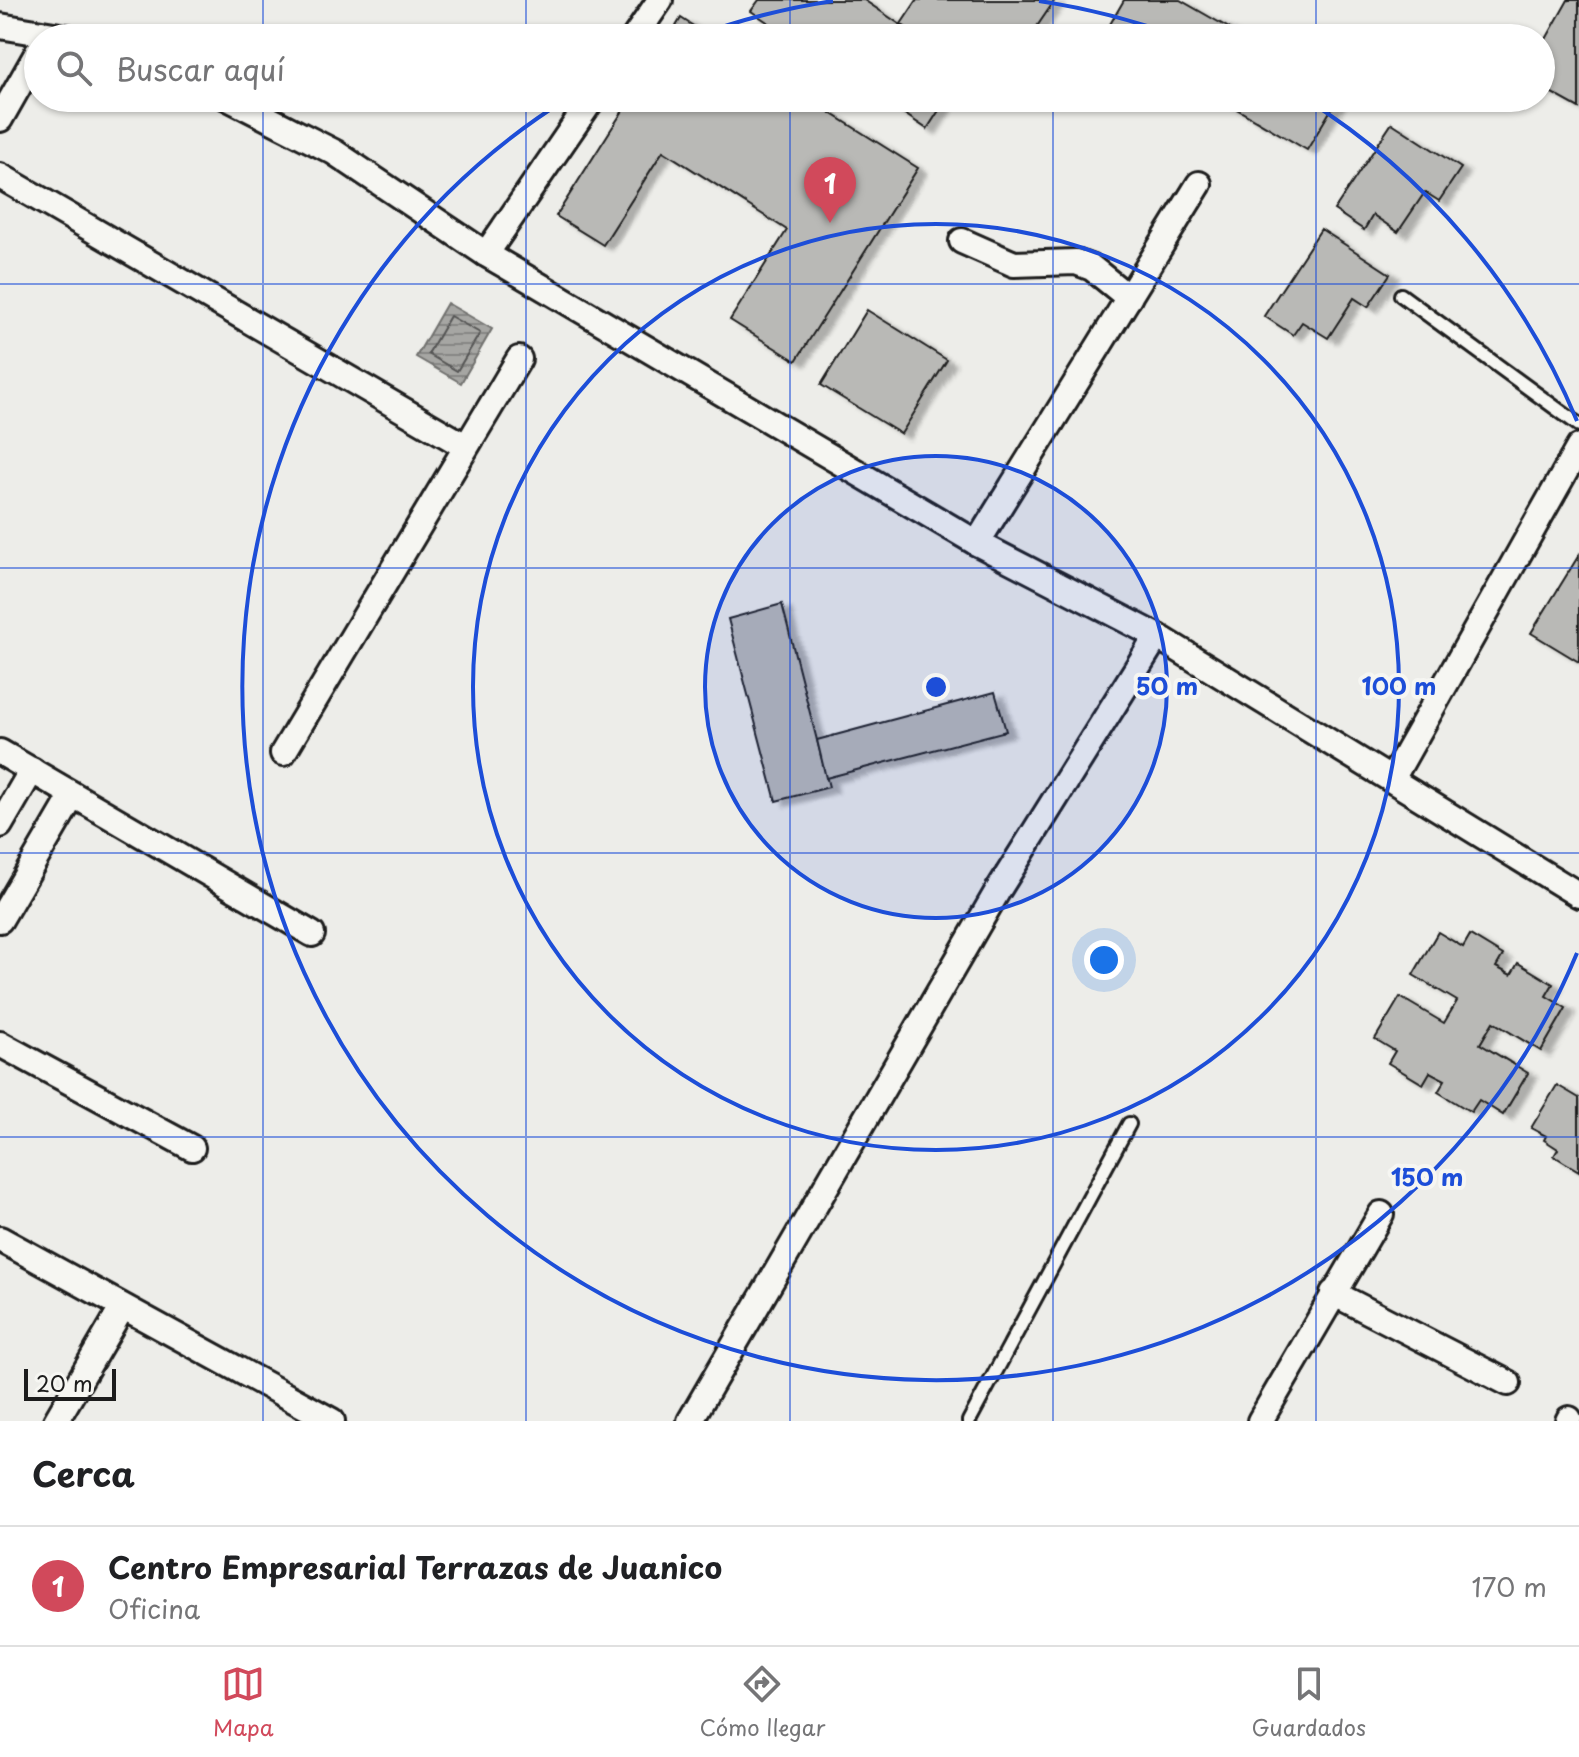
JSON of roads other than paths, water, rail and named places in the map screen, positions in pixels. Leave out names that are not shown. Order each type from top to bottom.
[{"type":"street","points":[[642,24],[655,2]]},
{"type":"street","points":[[0,26],[24,33]]},
{"type":"street","points":[[0,119],[24,82]]},
{"type":"street","points":[[255,112],[334,152],[486,254],[977,543],[1157,636],[1579,895]]},
{"type":"street","points":[[486,254],[583,112]]},
{"type":"street","points":[[0,176],[465,446]]},
{"type":"street","points":[[977,543],[1199,184]]},
{"type":"street","points":[[962,241],[1014,264],[1076,262],[1092,268],[1129,298]]},
{"type":"street","points":[[283,753],[519,359]]},
{"type":"street","points":[[1392,779],[1575,461]]},
{"type":"street","points":[[690,1421],[989,889],[1157,636]]},
{"type":"street","points":[[0,752],[312,934]]},
{"type":"street","points":[[0,825],[32,770]]},
{"type":"street","points":[[0,920],[73,795]]},
{"type":"street","points":[[0,1044],[192,1148]]},
{"type":"street","points":[[1260,1421],[1381,1214]]},
{"type":"street","points":[[0,1239],[332,1421]]},
{"type":"street","points":[[1333,1293],[1508,1383]]},
{"type":"street","points":[[56,1421],[122,1308]]},
{"type":"lane","points":[[1401,295],[1579,425]]},
{"type":"lane","points":[[969,1421],[1129,1124]]},
{"type":"water","points":[[447,303],[492,329],[461,383],[416,357]]},
{"type":"place","name":"Centro Empresarial Terrazas de Juanico","points":[[830,223]]}]
